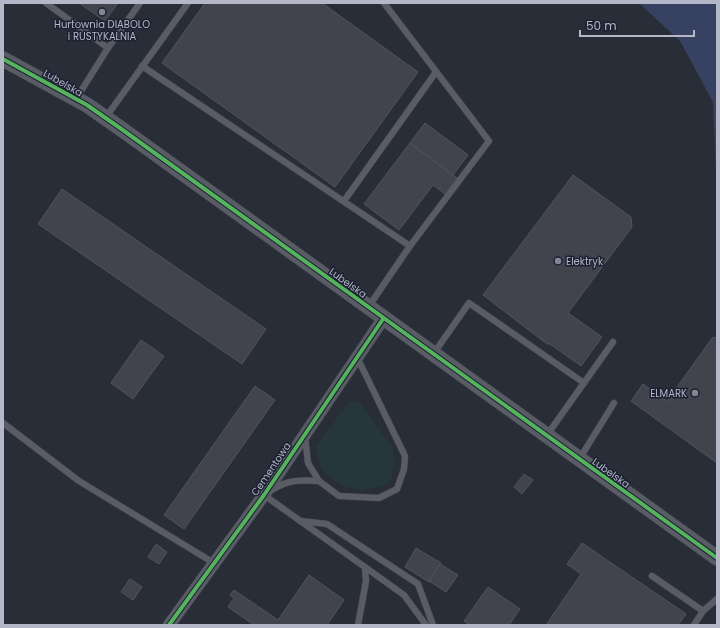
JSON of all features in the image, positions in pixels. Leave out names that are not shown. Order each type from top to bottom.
[{"type":"street","name":"Lubelska","points":[[3,59],[75,99],[105,118],[717,558]]},
{"type":"street","name":"Cementowa","points":[[169,625],[264,495],[305,432],[383,319]]},
{"type":"lane","points":[[46,3],[108,48]]},
{"type":"lane","points":[[75,99],[108,48],[140,3]]},
{"type":"lane","points":[[105,118],[188,3]]},
{"type":"lane","points":[[368,307],[410,246],[489,141],[384,3]]},
{"type":"lane","points":[[142,66],[410,246]]},
{"type":"lane","points":[[344,201],[436,72]]},
{"type":"lane","points":[[433,355],[469,303],[584,383]]},
{"type":"lane","points":[[547,436],[613,342]]},
{"type":"lane","points":[[305,432],[308,463],[319,481],[339,496],[379,498],[396,489],[404,469],[405,456],[357,357]]},
{"type":"lane","points":[[579,459],[614,403]]},
{"type":"lane","points":[[3,423],[79,482],[214,563]]},
{"type":"lane","points":[[319,481],[302,479],[280,484],[264,495],[298,521],[404,595],[426,625]]},
{"type":"lane","points":[[298,521],[327,524],[418,584],[433,625]]},
{"type":"lane","points":[[358,625],[366,581],[365,568]]},
{"type":"lane","points":[[652,576],[703,611]]},
{"type":"lane","points":[[694,625],[703,611],[717,599]]},
{"type":"shaded area","points":[[350,401],[360,402],[393,447],[394,464],[391,482],[382,486],[363,489],[344,486],[335,482],[327,475],[319,462],[316,446]]},
{"type":"water","points":[[639,3],[717,3],[717,195],[713,102],[680,41]]},
{"type":"building","name":"Hurtownia DIABOLO i RUSTYKALNIA","points":[[79,3],[118,3],[105,21]]},
{"type":"building","points":[[205,3],[322,3],[418,72],[335,187],[162,63]]},
{"type":"building","points":[[425,123],[468,155],[453,175],[410,143]]},
{"type":"building","points":[[410,143],[457,178],[445,194],[433,185],[399,230],[364,204]]},
{"type":"building","name":"Elektryk","points":[[573,175],[631,217],[632,227],[568,313],[602,337],[581,366],[550,344],[547,344],[483,295]]},
{"type":"building","points":[[62,189],[266,329],[242,364],[38,224]]},
{"type":"building","name":"ELMARK","points":[[713,337],[717,339],[717,463],[631,401],[643,384],[667,401]]},
{"type":"building","points":[[141,340],[164,356],[133,399],[111,383]]},
{"type":"building","points":[[255,386],[275,400],[184,529],[164,515]]},
{"type":"building","points":[[524,474],[533,480],[522,494],[514,487]]},
{"type":"building","points":[[582,543],[686,614],[678,625],[546,625],[581,574],[567,564]]},
{"type":"building","points":[[156,544],[167,552],[159,564],[148,557]]},
{"type":"building","points":[[416,548],[441,563],[429,582],[405,567]]},
{"type":"building","points":[[440,564],[458,575],[446,592],[429,581]]},
{"type":"building","points":[[309,575],[344,600],[327,625],[254,625],[228,607],[234,598],[230,595],[234,590],[278,620]]},
{"type":"building","points":[[130,579],[142,587],[133,600],[121,592]]},
{"type":"building","points":[[488,587],[520,609],[509,625],[470,625],[464,621]]},
{"type":"cycle path","points":[[3,59],[87,105],[120,128],[717,558]]},
{"type":"cycle path","points":[[169,625],[264,495],[383,319]]},
{"type":"place","name":"Hurtownia DIABOLO i RUSTYKALNIA","points":[[102,12]]},
{"type":"place","name":"Elektryk","points":[[558,261]]},
{"type":"place","name":"ELMARK","points":[[695,393]]}]
